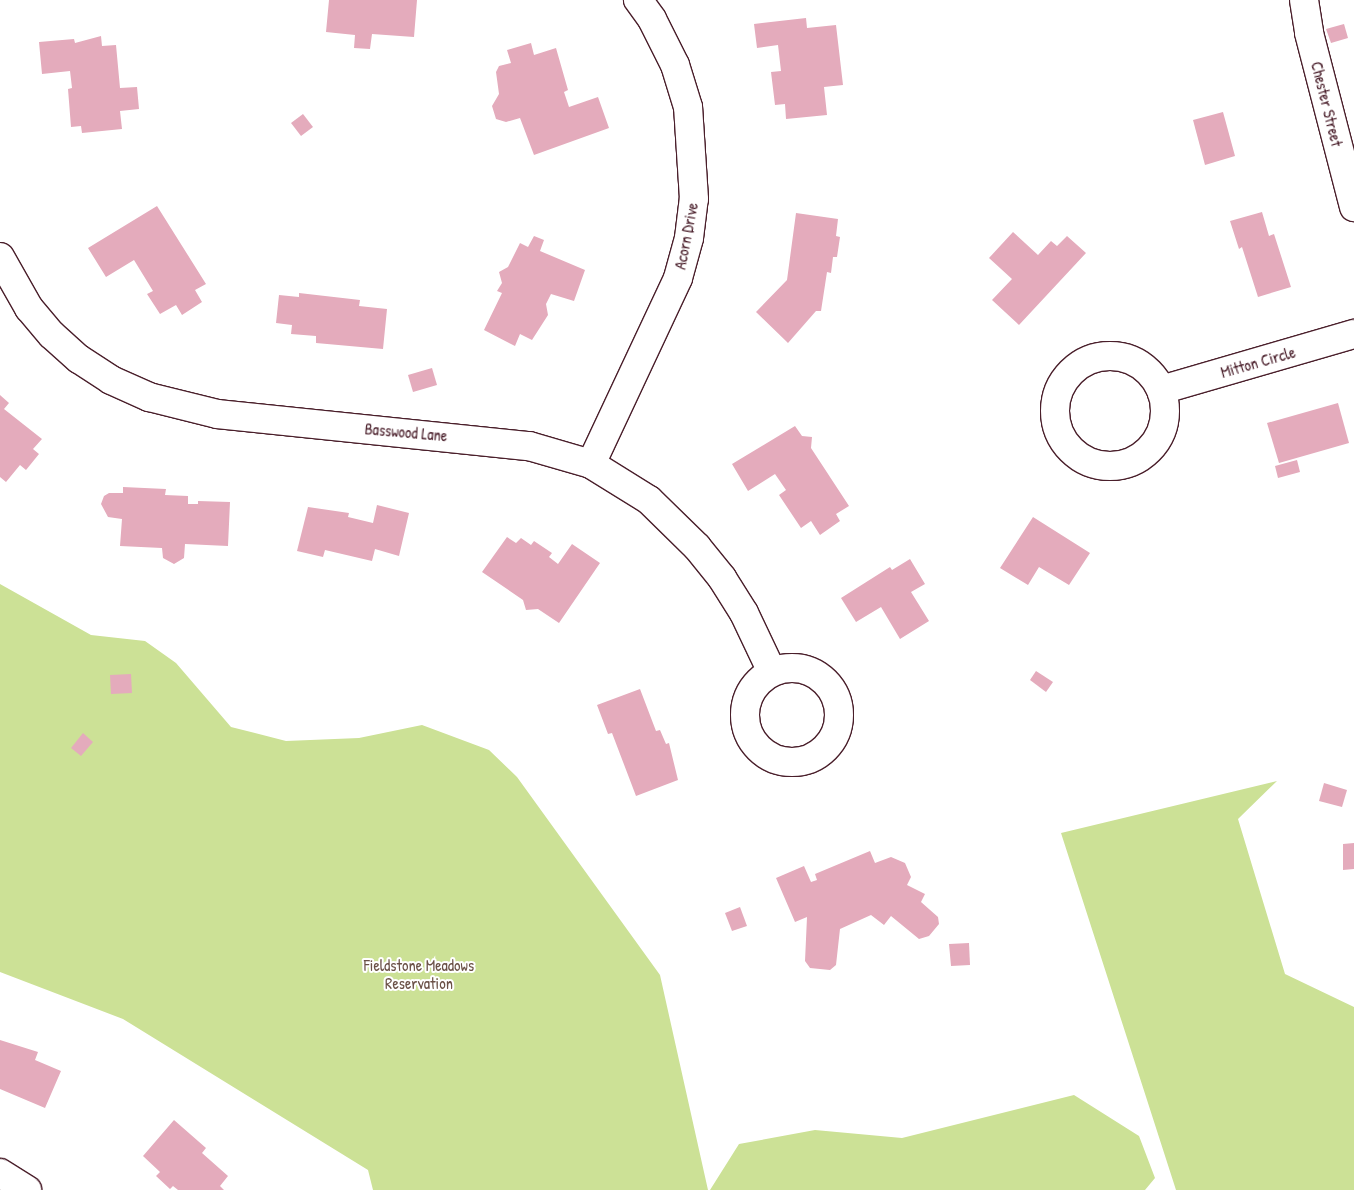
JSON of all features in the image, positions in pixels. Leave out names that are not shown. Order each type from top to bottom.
[{"type":"street","name":"Acorn Drive","points":[[591,464],[678,278],[689,238],[694,199],[688,106],[674,65],[652,19],[638,0]]},
{"type":"street","name":"Chester Street","points":[[1304,0],[1308,33],[1354,207]]},
{"type":"street","name":"Basswood Lane","points":[[0,257],[29,308],[52,336],[79,359],[111,380],[149,397],[217,414],[529,446],[591,464],[649,500],[697,547],[722,578],[744,613],[772,672]]},
{"type":"street","name":"Mitton Circle","points":[[1161,390],[1354,334]]},
{"type":"street","points":[[1102,356],[1120,356],[1137,363],[1151,374],[1161,390],[1165,408],[1163,426],[1155,442],[1143,455],[1127,463],[1109,466],[1091,463],[1075,454],[1063,441],[1056,424],[1055,406],[1059,388],[1070,373],[1084,362],[1102,356]]},
{"type":"street","points":[[0,1173],[27,1190]]},
{"type":"green space","name":"Fieldstone Meadows Reservation","points":[[0,584],[91,635],[145,641],[176,663],[231,727],[286,741],[359,738],[422,725],[489,750],[517,777],[660,975],[708,1190],[373,1190],[368,1170],[123,1019],[0,972]]},
{"type":"green space","points":[[1277,781],[1238,819],[1285,974],[1354,1007],[1354,1190],[1176,1190],[1061,833]]},
{"type":"green space","points":[[1074,1095],[1139,1136],[1155,1178],[1145,1190],[710,1190],[739,1144],[815,1130],[902,1138]]},
{"type":"building","points":[[329,0],[417,0],[414,37],[372,34],[370,49],[354,48],[355,35],[326,32]]},
{"type":"building","points":[[806,18],[807,28],[836,25],[843,85],[824,87],[827,115],[786,119],[785,104],[775,105],[771,72],[781,71],[778,45],[757,48],[754,24]]},
{"type":"building","points":[[1344,24],[1348,38],[1331,43],[1326,29]]},
{"type":"building","points":[[101,36],[102,46],[116,45],[120,88],[137,87],[139,109],[120,111],[122,129],[82,133],[81,126],[71,127],[68,89],[72,88],[70,71],[42,74],[39,42],[74,39],[75,43]]},
{"type":"building","points":[[531,43],[534,55],[556,48],[568,90],[564,92],[569,107],[598,97],[609,128],[534,155],[520,118],[506,122],[496,119],[492,106],[499,94],[496,72],[499,66],[511,63],[507,50]]},
{"type":"building","points":[[1223,112],[1235,156],[1205,165],[1193,120]]},
{"type":"building","points":[[303,114],[313,127],[301,136],[291,123]]},
{"type":"building","points":[[157,206],[206,284],[195,290],[202,302],[182,315],[176,305],[160,314],[147,294],[153,291],[134,260],[106,277],[88,248]]},
{"type":"building","points":[[1262,212],[1269,236],[1274,234],[1291,287],[1258,297],[1242,247],[1239,249],[1230,221]]},
{"type":"building","points":[[796,213],[838,219],[836,236],[840,237],[837,257],[833,257],[831,273],[827,272],[821,311],[816,311],[788,343],[756,312],[787,280]]},
{"type":"building","points":[[1013,232],[1038,255],[1051,241],[1057,246],[1067,236],[1086,253],[1019,325],[992,300],[1012,279],[989,258]]},
{"type":"building","points":[[534,236],[544,240],[540,251],[585,270],[574,301],[551,294],[546,304],[548,315],[532,340],[520,334],[515,346],[484,330],[502,293],[497,291],[502,283],[499,272],[508,267],[520,243],[528,247]]},
{"type":"building","points":[[299,293],[360,300],[359,306],[387,309],[383,349],[316,343],[316,336],[291,334],[292,325],[276,323],[279,295],[299,297]]},
{"type":"building","points":[[432,368],[437,385],[413,392],[408,375]]},
{"type":"building","points":[[0,395],[9,403],[4,409],[42,439],[33,449],[39,454],[26,470],[20,465],[6,482],[0,477]]},
{"type":"building","points":[[1338,403],[1349,443],[1279,463],[1267,423]]},
{"type":"building","points":[[795,426],[802,436],[812,437],[811,448],[849,506],[836,514],[840,521],[820,535],[811,521],[801,528],[779,495],[786,490],[775,474],[748,491],[732,464]]},
{"type":"building","points":[[1297,460],[1300,472],[1278,478],[1275,466]]},
{"type":"building","points":[[123,487],[166,489],[165,495],[188,496],[188,504],[198,504],[198,501],[230,502],[228,546],[185,544],[184,558],[174,564],[163,558],[162,548],[120,546],[122,519],[108,517],[101,504],[104,496],[109,493],[123,493]]},
{"type":"building","points":[[377,505],[409,513],[399,556],[375,549],[372,561],[325,550],[323,557],[297,551],[308,507],[349,513],[348,517],[373,523]]},
{"type":"building","points":[[1033,517],[1090,553],[1069,585],[1039,567],[1028,585],[1000,568]]},
{"type":"building","points":[[507,537],[516,543],[521,538],[531,545],[534,541],[552,553],[549,557],[558,564],[572,544],[600,563],[559,623],[538,609],[526,610],[523,600],[482,572]]},
{"type":"building","points":[[910,559],[925,584],[911,592],[929,621],[900,639],[881,607],[856,622],[841,598],[890,567],[892,570]]},
{"type":"building","points":[[1036,671],[1053,682],[1046,692],[1030,680]]},
{"type":"building","points":[[131,674],[132,693],[111,694],[110,675]]},
{"type":"building","points":[[640,689],[656,731],[660,730],[666,744],[669,743],[678,780],[636,796],[612,733],[608,734],[597,705]]},
{"type":"building","points":[[83,733],[93,742],[81,756],[71,748]]},
{"type":"building","points":[[1324,783],[1347,790],[1342,807],[1319,801]]},
{"type":"building","points":[[1354,843],[1354,869],[1343,870],[1343,844]]},
{"type":"building","points":[[870,851],[875,863],[891,857],[905,863],[911,877],[907,885],[925,894],[921,902],[938,917],[939,924],[929,936],[919,939],[891,916],[884,925],[871,915],[840,929],[836,965],[830,970],[810,968],[805,961],[807,917],[795,922],[776,878],[804,866],[811,882],[817,880],[815,874]]},
{"type":"building","points":[[740,907],[747,926],[732,931],[725,913]]},
{"type":"building","points":[[969,943],[970,965],[951,966],[949,944]]},
{"type":"building","points":[[0,1040],[38,1052],[35,1060],[61,1071],[45,1108],[0,1089]]},
{"type":"building","points":[[174,1120],[206,1148],[202,1153],[228,1176],[220,1186],[224,1190],[178,1190],[173,1186],[170,1189],[156,1176],[160,1172],[143,1156]]}]
